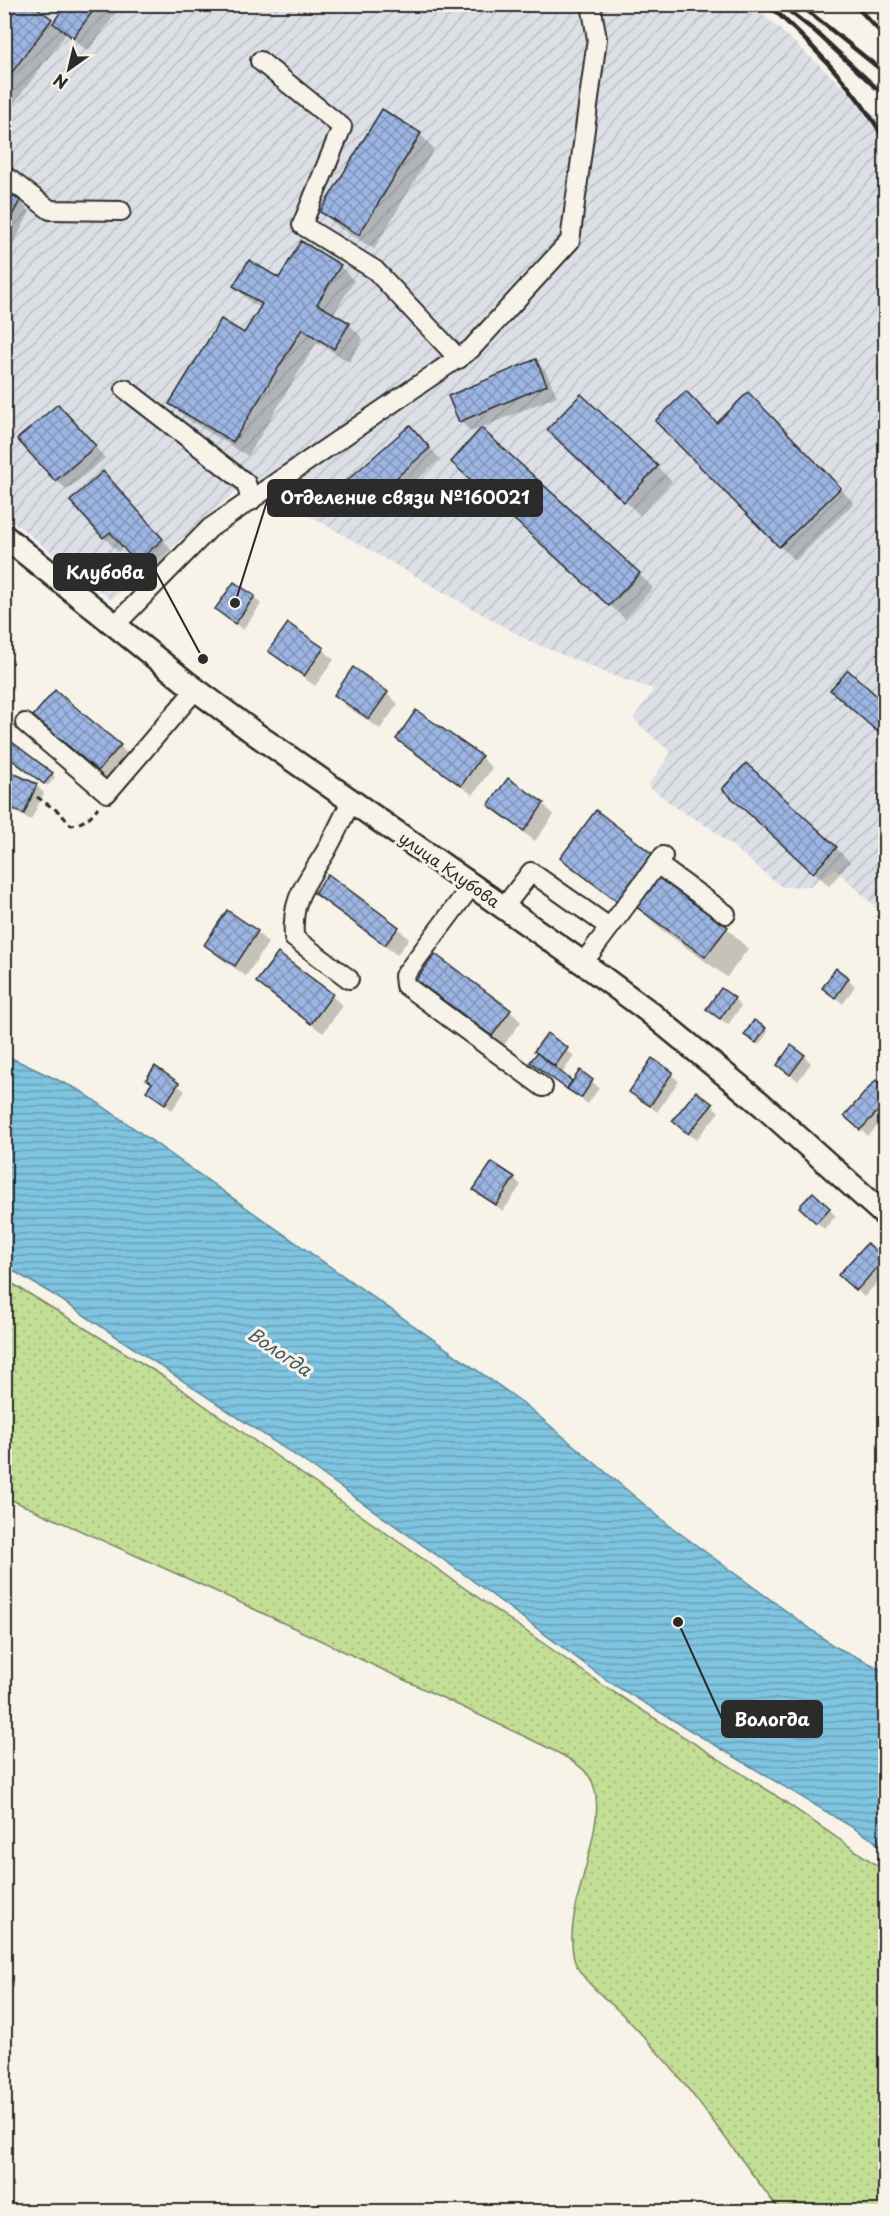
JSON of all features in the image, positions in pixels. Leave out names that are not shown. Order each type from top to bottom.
[{"type":"main road","name":"улица Клубова","points":[[4,536],[257,735],[504,907],[648,1011],[761,1104],[885,1216]]},
{"type":"lane","points":[[115,625],[210,528],[471,349],[570,241],[597,39],[591,4]]},
{"type":"lane","points":[[260,61],[342,127],[302,225],[375,270],[459,359]]},
{"type":"lane","points":[[4,175],[50,210],[121,211]]},
{"type":"lane","points":[[125,389],[246,483],[251,501]]},
{"type":"lane","points":[[25,723],[107,793],[196,689]]},
{"type":"lane","points":[[349,979],[294,938],[293,917],[304,885],[327,850],[352,800]]},
{"type":"lane","points":[[583,963],[660,860],[726,914]]},
{"type":"lane","points":[[504,907],[531,872],[609,927]]},
{"type":"lane","points":[[472,885],[404,976],[405,985],[543,1087]]},
{"type":"path","points":[[37,796],[59,812],[71,825],[81,824],[91,816],[107,793]]},
{"type":"shaded area","points":[[4,5],[753,5],[885,125],[885,916],[835,869],[810,886],[782,887],[710,828],[678,809],[648,786],[671,753],[633,719],[654,689],[619,678],[531,642],[301,511],[246,483],[111,600],[5,515]]},
{"type":"green space","points":[[5,1279],[161,1375],[604,1686],[769,1791],[885,1871],[885,2211],[780,2211],[673,2070],[579,1970],[575,1962],[572,1941],[574,1917],[592,1840],[596,1815],[596,1794],[589,1776],[578,1765],[532,1740],[224,1595],[5,1497]]},
{"type":"water","points":[[5,1055],[81,1091],[522,1402],[670,1526],[834,1646],[885,1671],[885,1852],[872,1839],[609,1682],[469,1578],[305,1462],[52,1294],[5,1266]]},
{"type":"building","points":[[4,4],[32,4],[52,19],[4,83]]},
{"type":"building","points":[[66,4],[98,4],[73,38],[53,23]]},
{"type":"building","points":[[382,109],[421,133],[359,235],[320,212]]},
{"type":"building","points":[[4,192],[20,200],[4,231]]},
{"type":"building","points":[[301,241],[341,265],[317,304],[350,323],[334,349],[302,329],[233,442],[169,404],[221,319],[244,333],[262,304],[233,286],[249,260],[279,278]]},
{"type":"building","points":[[536,359],[547,385],[459,422],[448,396]]},
{"type":"building","points":[[686,391],[717,423],[748,392],[841,488],[779,547],[655,421]]},
{"type":"building","points":[[581,394],[658,466],[624,502],[547,430]]},
{"type":"building","points":[[58,404],[96,446],[55,481],[17,439]]},
{"type":"building","points":[[410,425],[430,448],[364,506],[344,483]]},
{"type":"building","points":[[481,428],[640,573],[609,606],[451,462]]},
{"type":"building","points":[[103,471],[163,539],[136,563],[110,532],[103,538],[70,501]]},
{"type":"building","points":[[234,582],[255,596],[235,624],[215,609]]},
{"type":"building","points":[[288,623],[324,648],[304,676],[268,651]]},
{"type":"building","points":[[353,667],[388,692],[369,719],[334,695]]},
{"type":"building","points":[[848,670],[886,704],[886,726],[879,733],[830,690]]},
{"type":"building","points":[[55,690],[121,745],[98,771],[33,716]]},
{"type":"building","points":[[416,710],[482,756],[461,786],[396,739]]},
{"type":"building","points":[[4,736],[53,773],[44,784],[4,754]]},
{"type":"building","points":[[746,763],[837,847],[813,873],[722,789]]},
{"type":"building","points":[[13,773],[37,784],[24,814],[4,805],[4,792]]},
{"type":"building","points":[[508,778],[544,803],[524,831],[488,805]]},
{"type":"building","points":[[596,810],[655,856],[619,903],[560,858]]},
{"type":"building","points":[[328,874],[399,927],[385,945],[314,893]]},
{"type":"building","points":[[658,875],[728,927],[705,957],[635,906]]},
{"type":"building","points":[[227,910],[258,931],[235,966],[204,945]]},
{"type":"building","points":[[278,953],[333,994],[311,1024],[256,982]]},
{"type":"building","points":[[435,954],[511,1010],[492,1036],[416,980]]},
{"type":"building","points":[[836,968],[849,978],[835,998],[822,988]]},
{"type":"building","points":[[721,988],[735,998],[720,1019],[706,1009]]},
{"type":"building","points":[[754,1020],[766,1028],[756,1043],[744,1035]]},
{"type":"building","points":[[547,1033],[568,1048],[555,1066],[534,1051]]},
{"type":"building","points":[[791,1045],[805,1055],[790,1075],[777,1065]]},
{"type":"building","points":[[537,1053],[572,1081],[567,1089],[530,1062]]},
{"type":"building","points":[[652,1058],[673,1072],[650,1106],[629,1092]]},
{"type":"building","points":[[155,1066],[179,1083],[165,1104],[146,1091],[152,1083],[146,1079]]},
{"type":"building","points":[[580,1070],[593,1080],[581,1098],[567,1089]]},
{"type":"building","points":[[876,1080],[886,1089],[886,1103],[860,1130],[844,1116]]},
{"type":"building","points":[[696,1091],[713,1104],[688,1134],[672,1121]]},
{"type":"building","points":[[492,1162],[515,1177],[496,1205],[473,1190]]},
{"type":"building","points":[[813,1192],[830,1208],[816,1223],[799,1207]]},
{"type":"building","points":[[867,1243],[885,1259],[856,1291],[838,1275]]},
{"type":"railway","points":[[768,4],[801,35],[848,86],[886,142]]},
{"type":"railway","points":[[780,4],[816,32],[886,97]]},
{"type":"railway","points":[[799,4],[885,73]]},
{"type":"railway","points":[[854,4],[886,38]]},
{"type":"railway","points":[[879,7],[886,14]]},
{"type":"place","name":"Отделение связи №160021","points":[[235,603]]},
{"type":"place","name":"Клубова","points":[[203,659]]},
{"type":"place","name":"Вологда","points":[[678,1622]]}]
